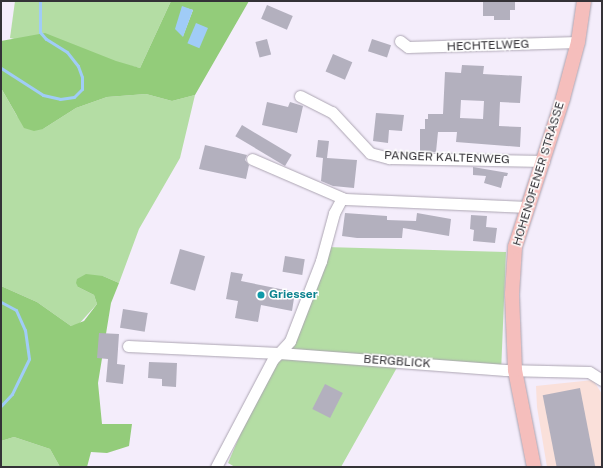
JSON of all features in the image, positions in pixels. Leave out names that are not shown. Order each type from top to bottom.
[{"type":"main road","name":"HOHENOFENER STRASSE","points":[[534,467],[515,370],[512,329],[515,247],[544,161],[578,42],[584,1]]},
{"type":"street","name":"HECHTELWEG","points":[[400,41],[408,47],[578,42]]},
{"type":"street","name":"PANGER KALTENWEG","points":[[300,96],[332,112],[370,153],[389,158],[544,161]]},
{"type":"street","points":[[252,159],[342,198],[528,207]]},
{"type":"street","points":[[216,467],[273,359],[290,341],[321,261],[334,213],[342,198]]},
{"type":"street","name":"BERGBLICK","points":[[128,346],[279,352],[515,370],[589,372],[602,380]]},
{"type":"shaded area","points":[[593,380],[602,394],[602,467],[547,467],[537,407],[536,386]]},
{"type":"green space","points":[[15,1],[171,1],[140,68],[10,38]]},
{"type":"green space","points":[[171,1],[249,1],[195,95],[172,101],[146,94],[107,97],[76,108],[43,129],[34,131],[24,128],[1,88],[1,41],[45,33],[116,61],[140,68]],"holes":[[[182,7],[193,10],[183,36]]]},
{"type":"green space","points":[[1,88],[17,116],[43,129],[76,108],[107,97],[146,94],[172,101],[195,95],[180,158],[139,229],[119,283],[103,276],[78,287],[94,295],[97,304],[78,325],[71,326],[37,302],[1,286]]},
{"type":"green space","points":[[325,247],[506,252],[501,373],[399,364],[341,467],[235,467],[228,463],[272,360],[290,341]]},
{"type":"green space","points":[[86,274],[103,276],[119,283],[111,303],[98,383],[102,424],[132,424],[129,446],[107,453],[91,452],[87,467],[60,467],[50,449],[14,437],[1,441],[1,286],[37,302],[71,326],[84,321],[97,304],[94,295],[78,287],[76,283],[77,279]]},
{"type":"green space","points":[[14,437],[50,449],[60,467],[1,467],[1,441]]},
{"type":"water","points":[[182,6],[193,10],[183,37],[175,29]]},
{"type":"water","points":[[196,23],[208,28],[199,48],[187,43]]},
{"type":"building","points":[[515,1],[515,10],[510,10],[510,20],[494,20],[494,16],[483,16],[483,2]]},
{"type":"building","points":[[267,5],[293,16],[287,30],[261,19]]},
{"type":"building","points":[[267,39],[271,54],[260,58],[255,42]]},
{"type":"building","points":[[372,39],[391,45],[387,58],[368,51]]},
{"type":"building","points":[[333,54],[352,62],[345,80],[326,71]]},
{"type":"building","points":[[462,65],[484,66],[483,74],[522,76],[520,103],[500,102],[499,126],[521,127],[520,147],[456,142],[457,132],[438,132],[436,152],[420,152],[420,129],[425,129],[425,119],[428,119],[428,114],[443,114],[445,72],[461,73]],"holes":[[[461,100],[484,101],[483,119],[460,118]]]},
{"type":"building","points":[[267,102],[288,107],[290,102],[303,106],[297,133],[262,125]]},
{"type":"building","points":[[376,113],[404,115],[402,131],[389,130],[388,143],[373,141]]},
{"type":"building","points":[[242,125],[292,155],[285,166],[235,136]]},
{"type":"building","points":[[318,140],[329,141],[327,158],[357,160],[354,188],[333,186],[321,181],[323,158],[316,157]]},
{"type":"building","points":[[205,145],[247,155],[245,160],[249,165],[246,179],[199,169]]},
{"type":"building","points":[[473,167],[508,173],[507,176],[504,176],[501,188],[484,183],[486,176],[473,175]]},
{"type":"building","points":[[345,213],[387,216],[387,220],[416,221],[417,213],[451,219],[449,236],[403,228],[402,238],[357,238],[342,236]]},
{"type":"building","points":[[471,215],[487,216],[486,227],[497,228],[495,243],[473,241],[474,230],[470,229]]},
{"type":"building","points":[[180,249],[205,256],[195,291],[170,284]]},
{"type":"building","points":[[285,256],[305,259],[302,275],[282,272]]},
{"type":"building","name":"Griesser","points":[[231,272],[243,274],[241,281],[295,292],[292,311],[261,305],[258,322],[235,318],[238,301],[226,299]]},
{"type":"building","points":[[123,309],[148,313],[145,332],[120,328]]},
{"type":"building","points":[[99,333],[119,334],[117,364],[125,365],[123,384],[106,382],[108,359],[97,358]]},
{"type":"building","points":[[149,362],[177,363],[176,387],[162,386],[162,379],[148,378]]},
{"type":"building","points":[[325,384],[343,393],[330,418],[312,409]]},
{"type":"building","points":[[580,388],[595,467],[557,467],[543,395]]},
{"type":"waterway","points":[[1,68],[43,95],[60,99],[74,97],[82,89],[82,77],[78,66],[67,52],[46,39],[40,32],[40,1]]},
{"type":"waterway","points":[[1,302],[16,310],[25,330],[29,359],[12,394],[1,406]]},
{"type":"place","name":"Griesser","points":[[261,295]]}]
